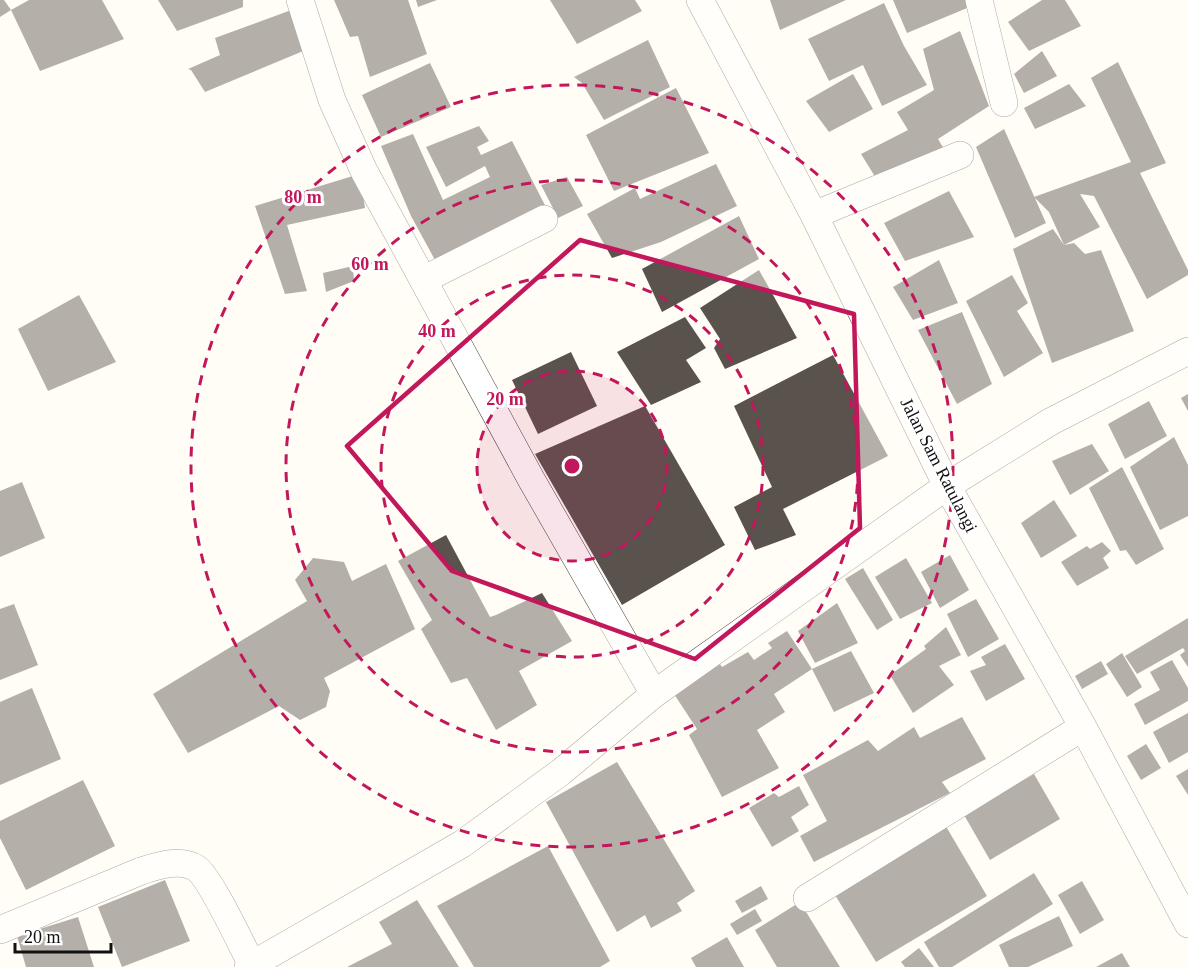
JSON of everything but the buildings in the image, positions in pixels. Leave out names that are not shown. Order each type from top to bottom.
[{"type":"street","points":[[300,0],[332,100],[346,134],[531,479],[654,694]]},
{"type":"street","name":"Jalan Sam Ratulangi","points":[[700,0],[814,214],[947,486],[1083,727],[1188,924]]},
{"type":"street","points":[[979,0],[1004,103]]},
{"type":"street","points":[[814,214],[960,155]]},
{"type":"street","points":[[423,280],[544,219]]},
{"type":"street","points":[[0,930],[141,871],[164,864],[185,864],[197,868],[209,884],[250,966],[462,844],[561,772],[654,694],[947,486],[1050,423],[1188,351]]},
{"type":"street","points":[[807,898],[1083,727]]},
{"type":"highlighted area","points":[[580,240],[854,314],[860,528],[695,659],[452,571],[347,446]]}]
